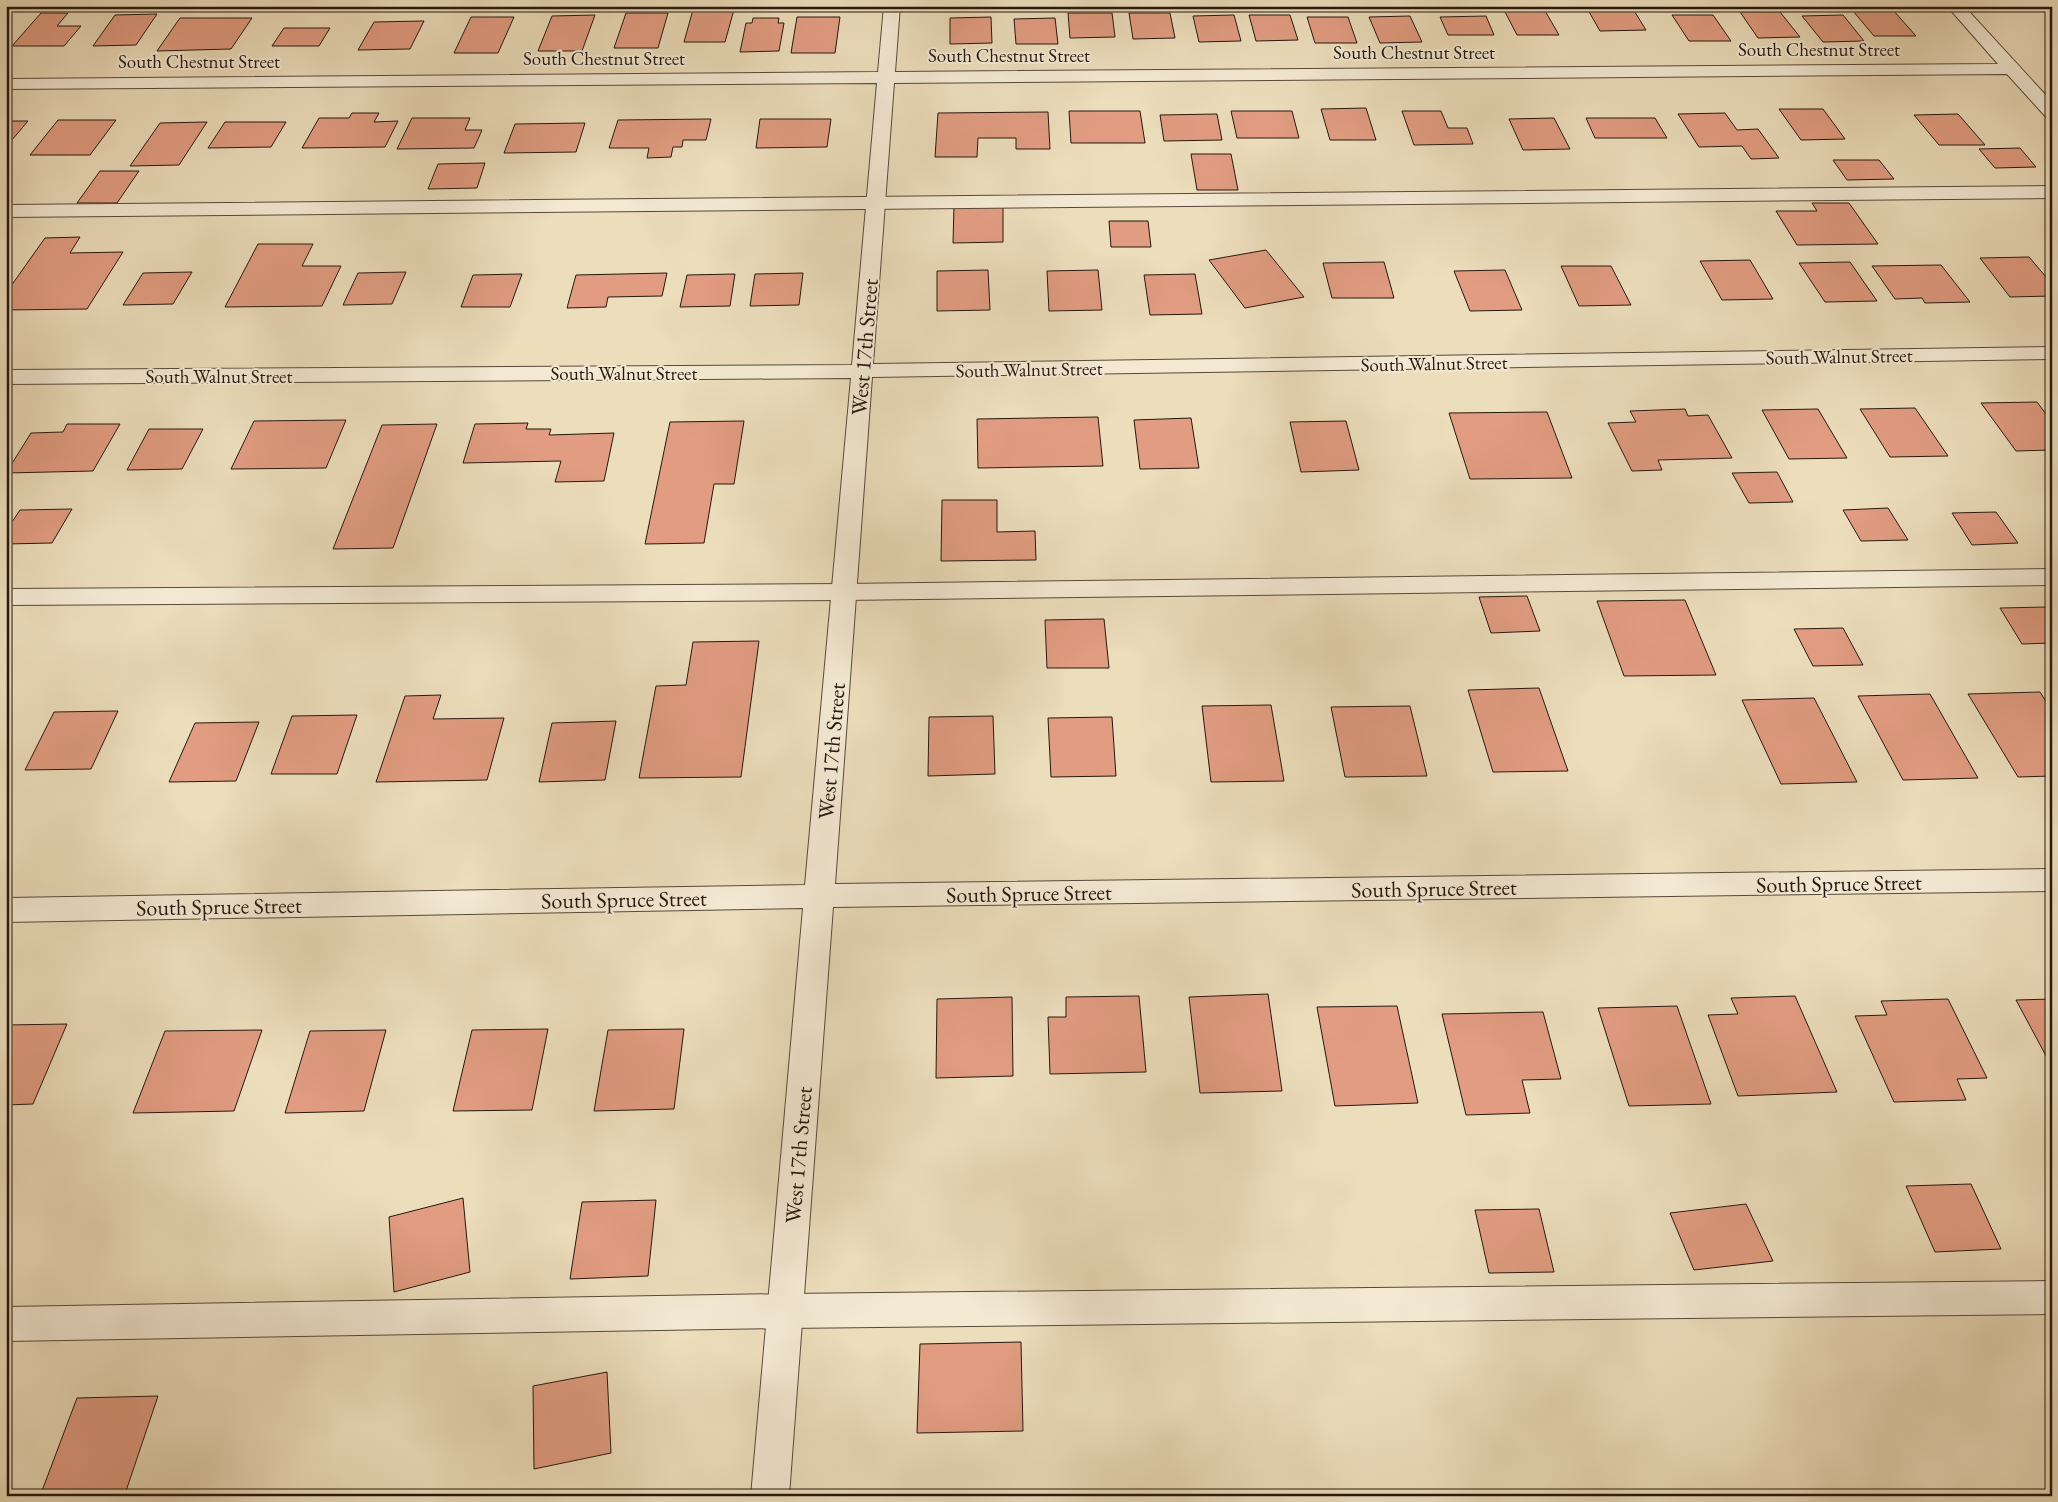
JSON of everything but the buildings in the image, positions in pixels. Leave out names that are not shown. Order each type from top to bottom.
[{"type":"street","name":"West 17th Street","points":[[770,1496],[892,6]]},
{"type":"street","points":[[1955,6],[2052,112]]},
{"type":"street","name":"South Chestnut Street","points":[[6,84],[2012,68]]},
{"type":"street","points":[[6,211],[2052,192]]},
{"type":"street","name":"South Walnut Street","points":[[6,377],[862,372],[2052,353]]},
{"type":"street","points":[[6,597],[844,592],[2052,577]]},
{"type":"street","name":"South Spruce Street","points":[[6,910],[819,896],[2052,880]]},
{"type":"street","points":[[6,1324],[785,1310],[2052,1297]]}]
